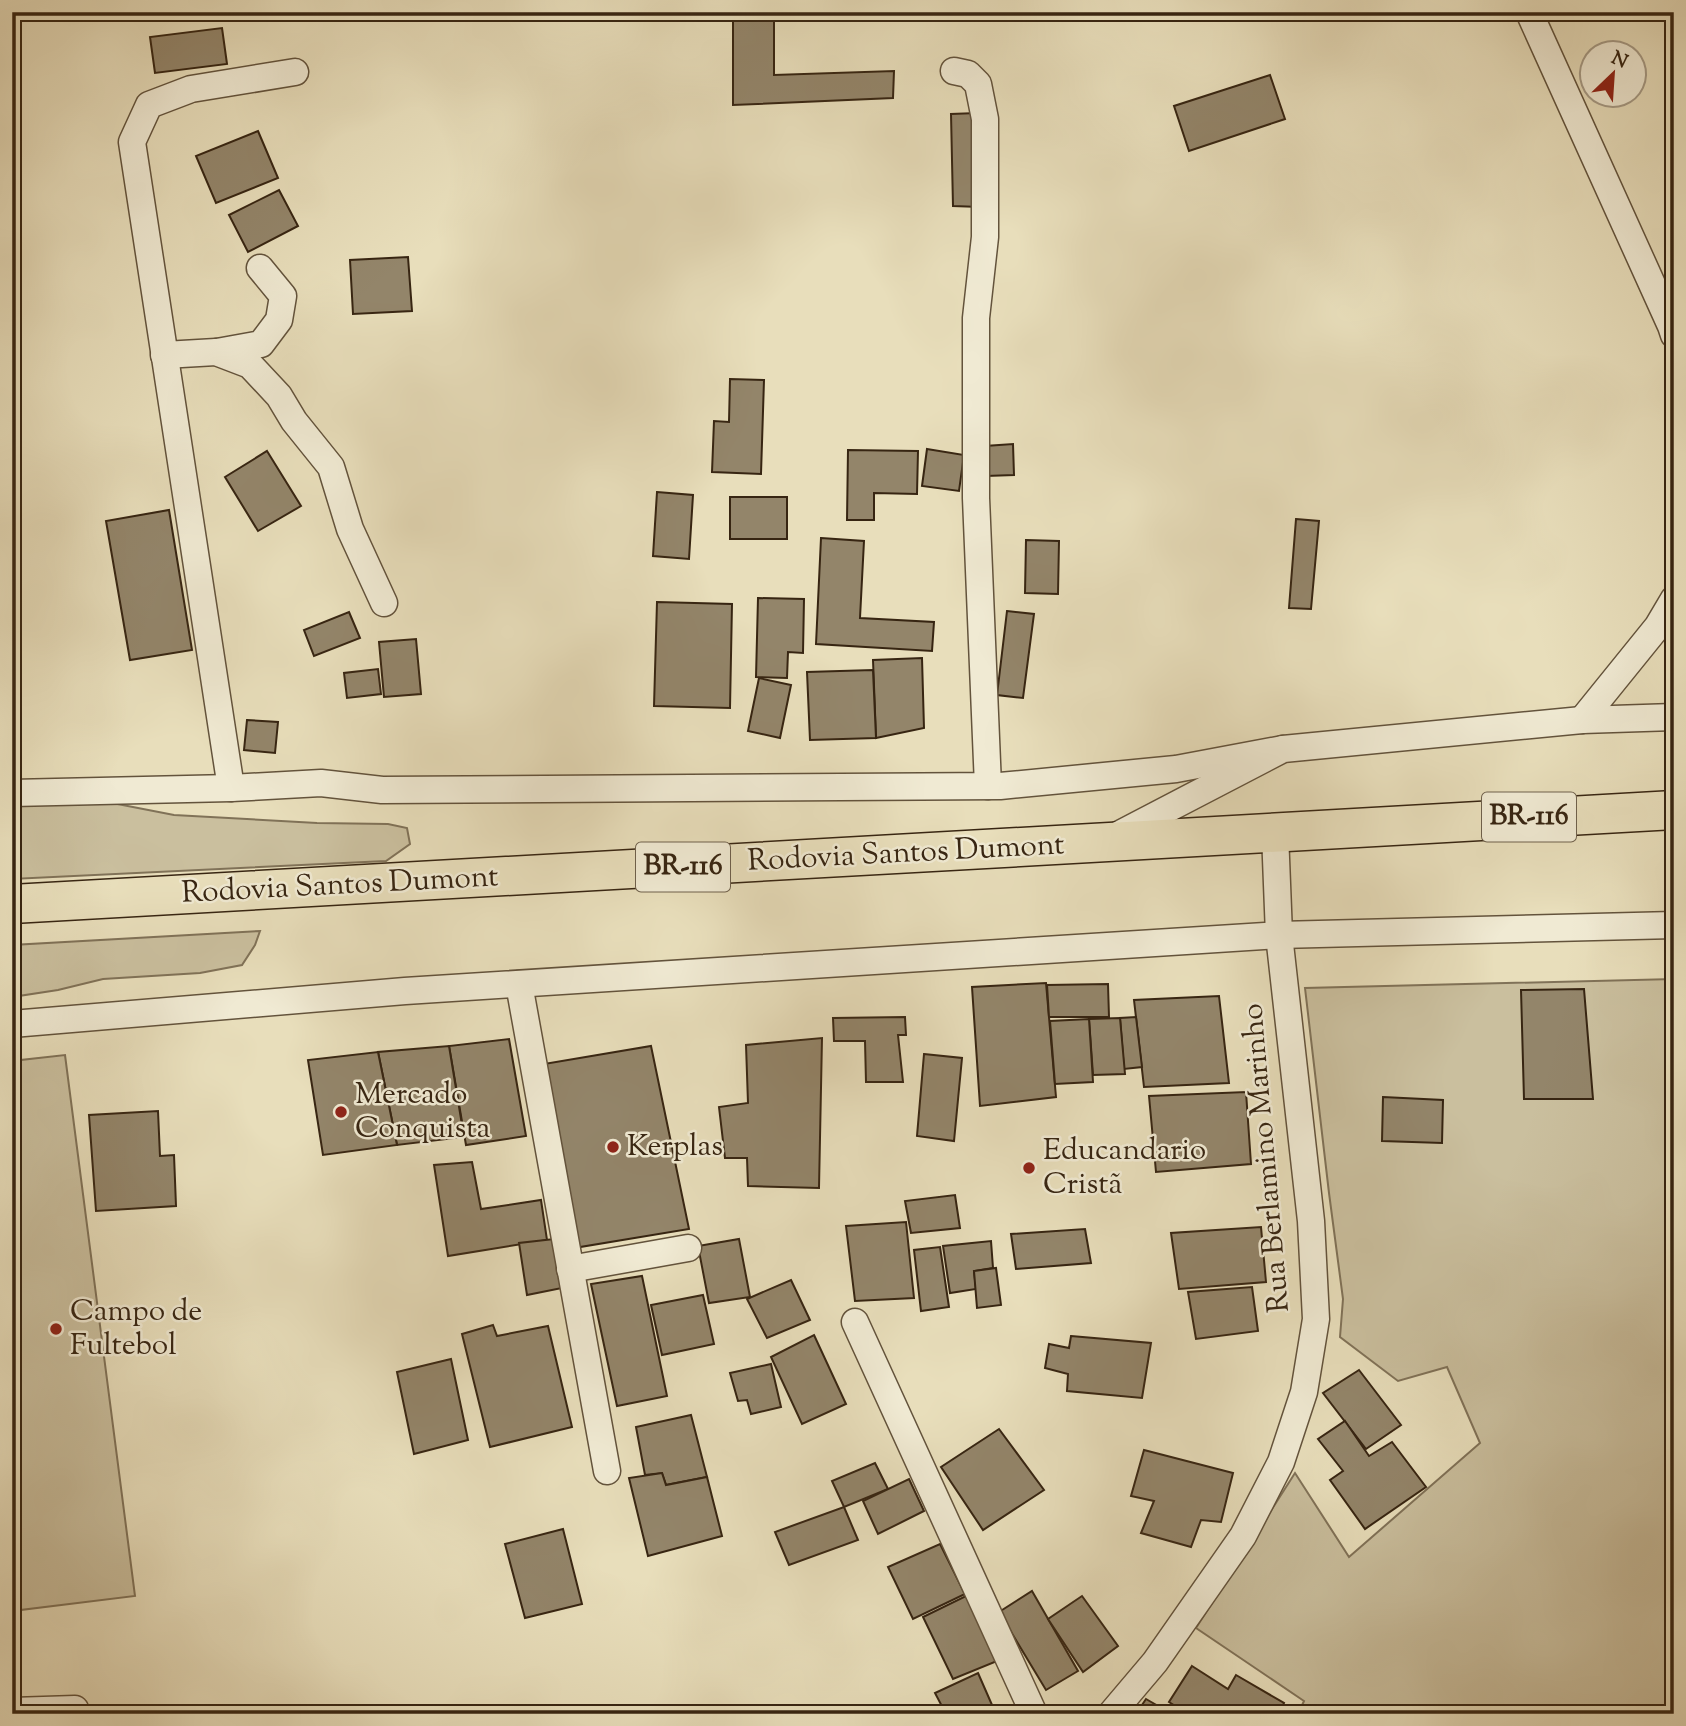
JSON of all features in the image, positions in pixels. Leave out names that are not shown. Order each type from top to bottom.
[{"type":"highway","name":"Rodovia Santos Dumont","points":[[12,904],[1674,810]]},
{"type":"street","points":[[1529,12],[1674,335]]},
{"type":"street","points":[[954,71],[968,74],[978,84],[985,119],[985,237],[976,318],[976,498],[988,786]]},
{"type":"street","points":[[231,788],[132,142],[149,105],[191,89],[295,72]]},
{"type":"street","points":[[164,355],[216,352],[261,344],[279,320],[283,296],[260,268]]},
{"type":"street","points":[[216,352],[250,365],[279,396],[294,421],[331,467],[350,529],[384,603]]},
{"type":"street","points":[[1582,720],[1658,626],[1674,598]]},
{"type":"street","points":[[12,793],[321,783],[382,790],[988,786],[1176,769],[1283,749],[1582,720],[1674,717]]},
{"type":"street","points":[[1104,842],[1283,749]]},
{"type":"street","name":"Rua Berlamino Marinho","points":[[1111,1714],[1155,1662],[1243,1536],[1281,1462],[1304,1392],[1316,1318],[1310,1207],[1279,935],[1275,833]]},
{"type":"street","points":[[12,1024],[391,992],[1279,935],[1674,925]]},
{"type":"street","points":[[519,984],[607,1471]]},
{"type":"street","points":[[570,1269],[688,1248]]},
{"type":"street","points":[[855,1322],[1034,1714]]},
{"type":"street","points":[[12,1711],[75,1709]]},
{"type":"shaded area","points":[[102,801],[174,815],[388,824],[407,828],[410,844],[386,861],[12,879],[12,804]]},
{"type":"shaded area","points":[[260,931],[255,945],[242,965],[200,973],[103,979],[12,997],[12,945]]},
{"type":"shaded area","points":[[1674,979],[1674,1714],[1298,1714],[1304,1701],[1196,1628],[1295,1473],[1349,1557],[1480,1443],[1447,1367],[1398,1381],[1340,1337],[1343,1299],[1305,988]]},
{"type":"shaded area","name":"Campo de Fultebol","points":[[65,1055],[135,1596],[12,1611],[12,1061]]},
{"type":"building","points":[[733,12],[774,12],[774,75],[894,71],[893,98],[733,105]]},
{"type":"building","points":[[222,28],[227,64],[155,73],[150,37]]},
{"type":"building","points":[[1270,75],[1285,119],[1189,151],[1174,106]]},
{"type":"building","points":[[977,113],[980,207],[953,206],[951,114]]},
{"type":"building","points":[[258,131],[278,178],[216,203],[196,156]]},
{"type":"building","points":[[279,190],[298,226],[248,252],[229,215]]},
{"type":"building","points":[[408,257],[412,311],[353,314],[350,260]]},
{"type":"building","points":[[730,379],[764,380],[761,474],[712,472],[714,421],[729,422]]},
{"type":"building","points":[[1013,444],[1014,475],[986,476],[985,446]]},
{"type":"building","points":[[927,449],[964,455],[959,491],[922,486]]},
{"type":"building","points":[[848,450],[918,451],[917,494],[874,493],[874,520],[847,520]]},
{"type":"building","points":[[267,451],[301,506],[258,531],[225,477]]},
{"type":"building","points":[[657,492],[693,495],[689,559],[653,556]]},
{"type":"building","points":[[730,497],[787,497],[787,539],[730,539]]},
{"type":"building","points":[[169,510],[192,650],[130,660],[106,521]]},
{"type":"building","points":[[1296,519],[1319,521],[1311,609],[1289,608]]},
{"type":"building","points":[[821,538],[864,541],[860,618],[934,622],[932,651],[816,644]]},
{"type":"building","points":[[1026,540],[1059,541],[1058,594],[1025,593]]},
{"type":"building","points":[[758,598],[804,599],[803,653],[788,652],[787,678],[756,677]]},
{"type":"building","points":[[657,602],[732,604],[730,708],[654,706]]},
{"type":"building","points":[[1007,611],[1034,614],[1023,698],[997,695]]},
{"type":"building","points":[[349,612],[360,638],[314,656],[304,630]]},
{"type":"building","points":[[416,639],[421,694],[384,697],[379,642]]},
{"type":"building","points":[[922,658],[924,728],[876,738],[873,660]]},
{"type":"building","points":[[378,669],[381,694],[347,698],[344,673]]},
{"type":"building","points":[[873,670],[876,738],[810,740],[807,672]]},
{"type":"building","points":[[759,678],[791,685],[780,738],[748,731]]},
{"type":"building","points":[[247,720],[278,722],[275,753],[244,750]]},
{"type":"building","points":[[1046,983],[1056,1097],[980,1106],[972,987]]},
{"type":"building","points":[[1108,984],[1109,1017],[1049,1017],[1047,985]]},
{"type":"building","points":[[1584,989],[1593,1099],[1524,1099],[1521,990]]},
{"type":"building","points":[[1219,996],[1229,1083],[1144,1087],[1134,1000]]},
{"type":"building","points":[[905,1017],[906,1035],[898,1035],[903,1082],[866,1082],[865,1041],[834,1041],[833,1018]]},
{"type":"building","points":[[1136,1017],[1142,1067],[1124,1069],[1120,1018]]},
{"type":"building","points":[[1120,1018],[1125,1074],[1093,1075],[1089,1019]]},
{"type":"building","points":[[1089,1019],[1093,1082],[1055,1084],[1050,1021]]},
{"type":"building","points":[[822,1038],[819,1188],[748,1186],[747,1158],[725,1158],[719,1107],[748,1103],[746,1045]]},
{"type":"building","points":[[509,1039],[526,1136],[466,1145],[449,1046]]},
{"type":"building","points":[[449,1046],[464,1137],[397,1145],[378,1052]]},
{"type":"building","name":"Kerplas","points":[[651,1046],[689,1229],[574,1248],[538,1065]]},
{"type":"building","points":[[378,1052],[397,1145],[323,1155],[308,1060]]},
{"type":"building","points":[[924,1054],[962,1058],[954,1141],[917,1136]]},
{"type":"building","points":[[1246,1092],[1251,1164],[1156,1172],[1149,1096]]},
{"type":"building","points":[[1383,1097],[1443,1100],[1442,1143],[1382,1141]]},
{"type":"building","points":[[158,1111],[160,1156],[174,1155],[176,1206],[96,1211],[89,1115]]},
{"type":"building","points":[[472,1162],[481,1209],[541,1200],[547,1240],[448,1256],[434,1165]]},
{"type":"building","points":[[955,1195],[960,1228],[911,1233],[905,1201]]},
{"type":"building","points":[[906,1222],[914,1298],[855,1301],[846,1226]]},
{"type":"building","points":[[1261,1227],[1266,1282],[1179,1289],[1171,1233]]},
{"type":"building","points":[[1085,1229],[1091,1263],[1016,1269],[1011,1234]]},
{"type":"building","points":[[554,1239],[562,1288],[527,1295],[519,1243]]},
{"type":"building","points":[[739,1239],[750,1297],[709,1303],[698,1246]]},
{"type":"building","points":[[991,1241],[993,1268],[974,1271],[976,1289],[950,1293],[943,1246]]},
{"type":"building","points":[[940,1247],[949,1307],[921,1311],[914,1250]]},
{"type":"building","points":[[996,1268],[1001,1305],[977,1308],[974,1271]]},
{"type":"building","points":[[642,1276],[667,1396],[617,1406],[591,1284]]},
{"type":"building","points":[[791,1280],[810,1320],[767,1338],[747,1299]]},
{"type":"building","points":[[1252,1287],[1258,1331],[1196,1339],[1188,1292]]},
{"type":"building","points":[[703,1295],[714,1344],[662,1355],[651,1305]]},
{"type":"building","points":[[493,1325],[497,1336],[548,1326],[572,1427],[490,1447],[462,1334]]},
{"type":"building","points":[[814,1335],[846,1404],[802,1424],[771,1357]]},
{"type":"building","points":[[1071,1336],[1151,1343],[1142,1398],[1067,1391],[1068,1374],[1045,1368],[1049,1344],[1069,1348]]},
{"type":"building","points":[[451,1359],[468,1440],[414,1454],[397,1372]]},
{"type":"building","points":[[771,1364],[781,1407],[751,1414],[747,1400],[738,1401],[730,1373]]},
{"type":"building","points":[[1359,1370],[1401,1425],[1366,1449],[1323,1393]]},
{"type":"building","points":[[691,1415],[707,1477],[666,1485],[662,1473],[645,1475],[636,1427]]},
{"type":"building","points":[[1345,1421],[1369,1456],[1392,1442],[1426,1487],[1365,1529],[1330,1480],[1343,1471],[1318,1439]]},
{"type":"building","points":[[999,1429],[1044,1490],[983,1530],[941,1467]]},
{"type":"building","points":[[1144,1450],[1233,1473],[1221,1522],[1201,1520],[1191,1547],[1141,1533],[1154,1501],[1131,1496]]},
{"type":"building","points":[[875,1463],[888,1489],[844,1507],[832,1481]]},
{"type":"building","points":[[662,1473],[666,1485],[707,1477],[722,1536],[648,1556],[629,1478]]},
{"type":"building","points":[[909,1479],[924,1511],[878,1534],[863,1501]]},
{"type":"building","points":[[844,1507],[858,1540],[789,1565],[775,1532]]},
{"type":"building","points":[[563,1529],[582,1604],[525,1618],[505,1544]]},
{"type":"building","points":[[940,1544],[965,1594],[913,1619],[888,1567]]},
{"type":"building","points":[[1032,1591],[1078,1671],[1046,1690],[999,1612]]},
{"type":"building","points":[[970,1594],[1002,1659],[953,1679],[923,1617]]},
{"type":"building","points":[[1082,1596],[1118,1646],[1083,1672],[1048,1619]]},
{"type":"building","points":[[1192,1666],[1228,1689],[1236,1675],[1284,1703],[1279,1714],[1188,1714],[1169,1702]]},
{"type":"building","points":[[978,1673],[996,1714],[946,1714],[935,1693]]},
{"type":"building","points":[[1146,1699],[1172,1714],[1136,1714]]},
{"type":"place","name":"Mercado Conquista","points":[[341,1112]]},
{"type":"place","name":"Kerplas","points":[[613,1147]]},
{"type":"place","name":"Educandario Cristã","points":[[1029,1168]]},
{"type":"place","name":"Campo de Fultebol","points":[[56,1329]]}]
